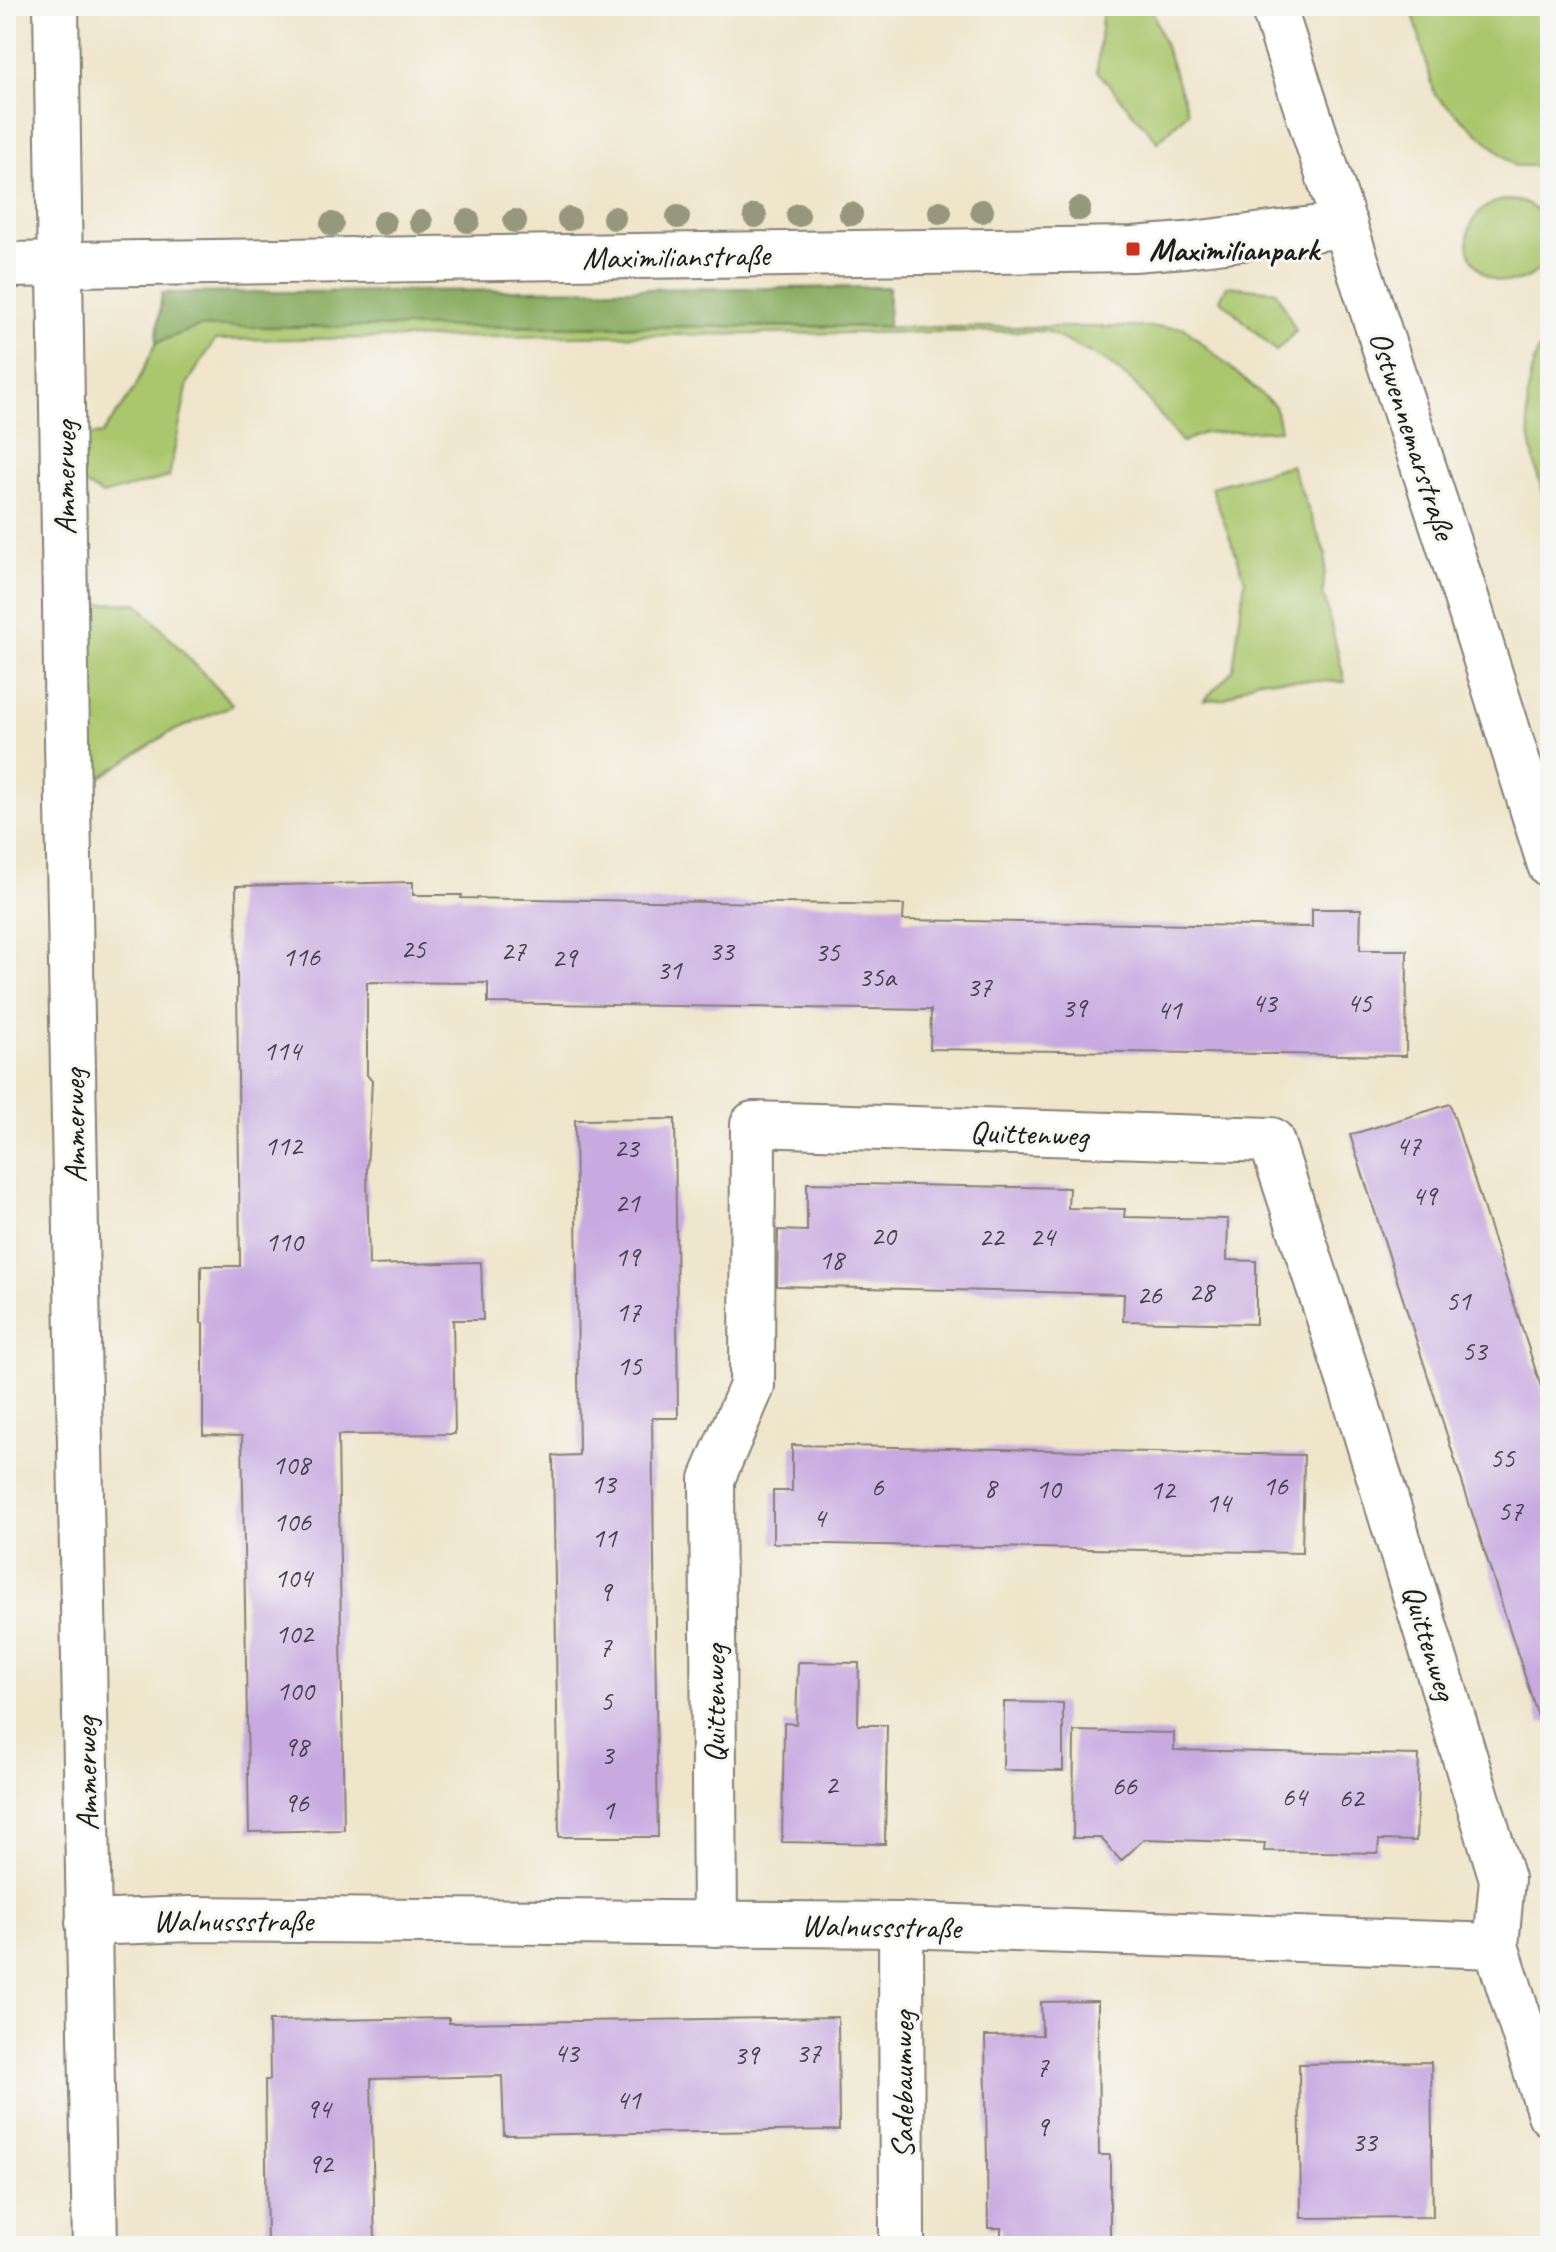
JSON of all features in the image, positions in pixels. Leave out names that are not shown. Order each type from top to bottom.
[{"type":"street","name":"Ammerweg","points":[[56,6],[95,2246]]},
{"type":"street","name":"Ostwennemarstraße","points":[[1273,6],[1550,865]]},
{"type":"street","name":"Maximilianstraße","points":[[6,265],[1133,249],[1345,225]]},
{"type":"street","name":"Quittenweg","points":[[715,1924],[712,1479],[752,1386],[753,1124],[1271,1140],[1355,1398],[1502,1879],[1496,1946]]},
{"type":"street","name":"Walnussstraße","points":[[88,1923],[190,1919],[901,1925],[1496,1946]]},
{"type":"street","name":"Sadebaumweg","points":[[901,1925],[902,2246]]},
{"type":"street","points":[[1496,1946],[1550,2114]]},
{"type":"green space","points":[[1103,6],[1151,6],[1188,112],[1158,142],[1097,71]]},
{"type":"green space","points":[[1411,6],[1550,6],[1550,166],[1515,166],[1435,95]]},
{"type":"green space","points":[[1509,200],[1525,203],[1538,212],[1547,225],[1550,241],[1547,257],[1538,270],[1525,279],[1509,282],[1493,279],[1480,270],[1471,257],[1468,241],[1471,225],[1480,212],[1493,203]]},
{"type":"green space","points":[[1227,286],[1276,291],[1296,331],[1276,351],[1220,299]]},
{"type":"green space","points":[[889,287],[888,326],[198,327],[156,343],[162,293]]},
{"type":"green space","points":[[198,327],[1183,327],[1275,406],[1280,430],[1203,433],[1182,442],[1135,384],[1106,361],[1046,331],[215,340],[188,383],[169,477],[102,495],[81,482],[74,438],[102,434],[134,390],[156,343]]},
{"type":"green space","points":[[1550,331],[1550,520],[1532,448],[1528,399],[1530,375]]},
{"type":"green space","points":[[1291,465],[1326,555],[1323,592],[1345,682],[1258,679],[1224,699],[1204,700],[1233,670],[1245,579],[1211,487]]},
{"type":"green space","points":[[137,603],[233,705],[169,733],[84,788],[65,604]]},
{"type":"building","points":[[413,882],[413,895],[462,895],[461,898],[904,905],[903,920],[1312,927],[1312,909],[1361,909],[1360,950],[1407,950],[1406,1056],[930,1049],[931,1010],[488,1003],[488,983],[367,982],[367,1075],[372,1081],[367,1169],[369,1265],[481,1262],[483,1320],[453,1320],[455,1434],[338,1435],[344,1830],[249,1832],[242,1436],[203,1435],[201,1323],[201,1266],[240,1266],[236,886]]},
{"type":"building","points":[[1450,1104],[1550,1415],[1550,1722],[1540,1723],[1350,1135]]},
{"type":"building","points":[[675,1119],[678,1418],[652,1418],[658,1837],[559,1837],[553,1456],[579,1455],[575,1120]]},
{"type":"building","points":[[807,1183],[1069,1188],[1068,1208],[1125,1209],[1124,1217],[1228,1219],[1227,1260],[1256,1261],[1256,1324],[1123,1321],[1124,1294],[777,1286],[778,1230],[807,1231]]},
{"type":"building","points":[[792,1445],[1304,1455],[1302,1553],[773,1543],[773,1491],[792,1491]]},
{"type":"building","points":[[798,1662],[859,1663],[858,1725],[887,1725],[885,1844],[782,1842],[784,1723],[796,1724]]},
{"type":"building","points":[[1004,1702],[1063,1703],[1063,1771],[1003,1770]]},
{"type":"building","points":[[1074,1731],[1174,1733],[1174,1750],[1419,1755],[1416,1841],[1379,1840],[1378,1853],[1264,1851],[1265,1843],[1144,1839],[1121,1861],[1101,1838],[1073,1838]]},
{"type":"building","points":[[1098,2001],[1099,2155],[1110,2155],[1110,2246],[1001,2246],[1001,2228],[988,2228],[985,2036],[1042,2035],[1041,2002]]},
{"type":"building","points":[[838,2017],[839,2130],[504,2135],[502,2076],[371,2079],[375,2245],[267,2246],[265,2080],[270,2080],[269,2021],[449,2018],[449,2023]]},
{"type":"building","points":[[1431,2062],[1433,2217],[1301,2218],[1299,2064]]},
{"type":"place","name":"Maximilianpark","points":[[1133,249]]}]
